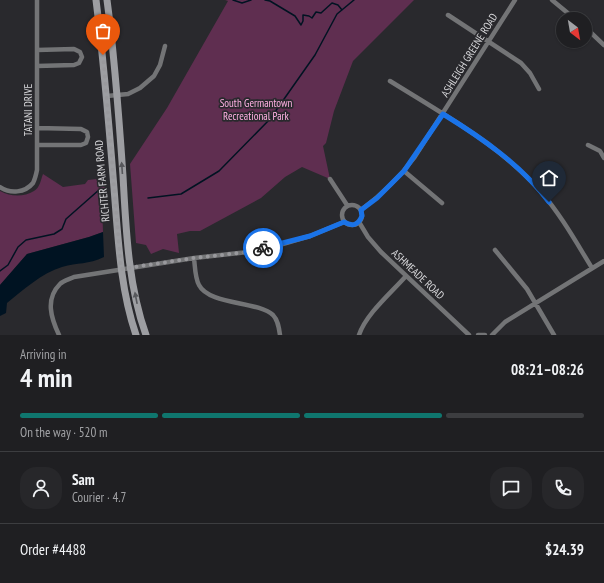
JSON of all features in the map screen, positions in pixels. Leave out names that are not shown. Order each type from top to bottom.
[{"type":"main road","name":"RICHTER FARM ROAD","points":[[96,0],[107,96],[121,269],[131,320],[136,335]]},
{"type":"main road","name":"RICHTER FARM ROAD","points":[[107,0],[117,96],[130,268],[140,316],[146,335]]},
{"type":"street","name":"TATANI DRIVE","points":[[0,187],[6,191],[15,192],[27,188],[33,183],[37,170],[37,0]]},
{"type":"street","name":"ASHLEIGH GREENE ROAD","points":[[361,210],[377,198],[404,171],[443,114],[515,0]]},
{"type":"street","points":[[552,0],[567,12]]},
{"type":"street","points":[[448,15],[521,63],[530,73],[540,89]]},
{"type":"street","points":[[592,34],[604,45]]},
{"type":"street","points":[[107,96],[128,94],[140,88],[154,76],[160,65],[165,46]]},
{"type":"street","points":[[37,50],[74,50],[80,52],[82,57],[79,63],[74,65],[37,66]]},
{"type":"street","points":[[390,81],[470,131],[514,165],[542,193],[562,220],[592,268]]},
{"type":"street","points":[[37,128],[81,129],[87,132],[88,137],[86,143],[81,145],[37,145]]},
{"type":"street","points":[[588,145],[600,151],[604,158]]},
{"type":"street","points":[[404,171],[442,203]]},
{"type":"street","points":[[330,179],[347,206]]},
{"type":"street","points":[[354,205],[359,207],[361,210],[362,216],[359,222],[354,225],[349,225],[344,222],[342,214],[347,206],[354,205]]},
{"type":"street","points":[[59,335],[51,315],[51,297],[60,283],[74,277],[194,258],[248,252],[310,236],[344,222]]},
{"type":"street","name":"ASHMEADE ROAD","points":[[359,222],[368,237],[406,276],[469,335]]},
{"type":"street","points":[[495,250],[527,289],[554,335]]},
{"type":"street","points":[[194,258],[198,284],[204,292],[216,298],[265,310],[273,315],[278,323],[280,335]]},
{"type":"street","points":[[492,335],[505,322],[604,261]]},
{"type":"street","points":[[359,335],[369,317],[406,276]]},
{"type":"street","points":[[478,335],[485,335]]},
{"type":"green space","name":"South Germantown Recreational Park","points":[[225,0],[414,0],[353,61],[334,111],[326,143],[323,146],[330,179],[302,167],[285,177],[261,198],[200,231],[190,231],[177,234],[179,253],[163,249],[151,254],[146,245],[136,243],[130,164],[167,108],[228,1]]},
{"type":"green space","points":[[43,174],[63,187],[85,184],[88,180],[97,179],[100,182],[105,182],[105,200],[102,204],[103,232],[27,254],[0,285],[0,191],[13,195],[30,193],[38,188]]},
{"type":"water","points":[[103,232],[104,257],[98,260],[62,267],[47,273],[7,303],[6,313],[0,316],[0,285],[27,254]]},
{"type":"waterway","points":[[233,0],[242,3],[251,0]]},
{"type":"waterway","points":[[265,0],[270,1],[295,16],[301,25],[303,15],[312,18],[316,12],[321,13],[332,3],[338,5],[342,10]]},
{"type":"waterway","points":[[148,198],[181,194],[219,171],[270,119],[315,55],[337,14],[354,0]]},
{"type":"waterway","points":[[0,271],[8,265],[18,247],[26,240],[54,234],[62,229],[66,219],[100,189]]},
{"type":"way so far","points":[[103,55],[121,269],[221,254],[248,252],[263,248]]},
{"type":"route","points":[[263,248],[276,246],[310,236],[344,222],[349,225],[354,225],[359,222],[362,216],[361,210],[377,198],[404,171],[443,114],[470,131],[514,165],[529,179],[549,202]]}]
